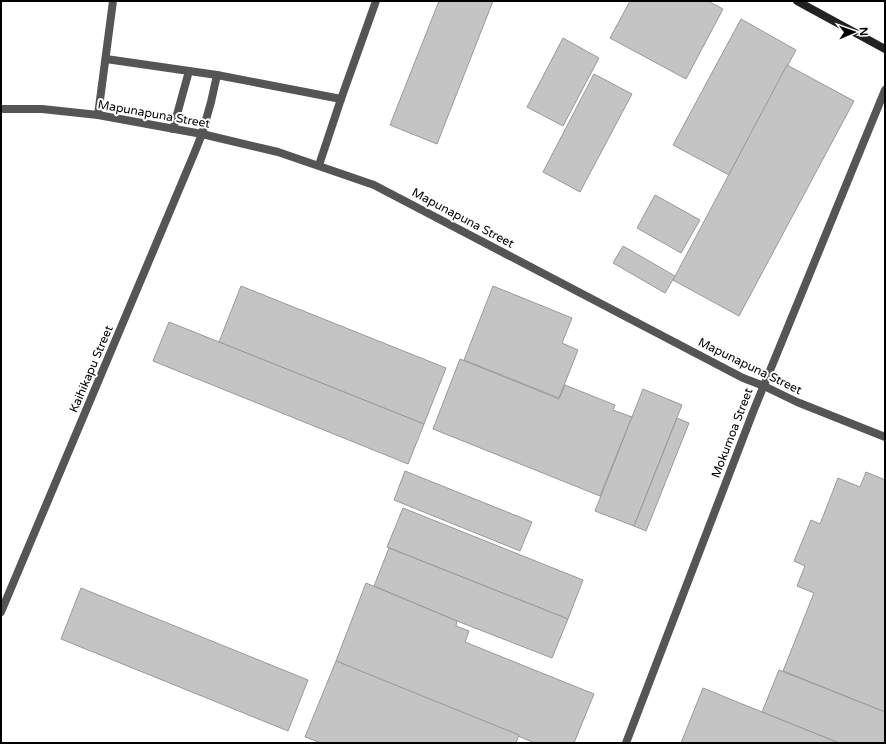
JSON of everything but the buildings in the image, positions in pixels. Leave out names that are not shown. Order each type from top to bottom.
[{"type":"main road","points":[[796,1],[885,49]]},
{"type":"street","points":[[98,115],[113,1]]},
{"type":"street","points":[[319,165],[376,1]]},
{"type":"street","points":[[106,59],[217,75],[341,99]]},
{"type":"street","points":[[173,129],[189,71]]},
{"type":"street","name":"Kaihikapu Street","points":[[1,612],[194,154],[202,134],[217,75]]},
{"type":"street","name":"Mokumoa Street","points":[[626,743],[764,386],[885,90]]},
{"type":"street","name":"Mapunapuna Street","points":[[1,109],[42,109],[98,115],[202,134],[278,152],[374,185],[743,378],[764,386],[797,402],[885,437]]}]
